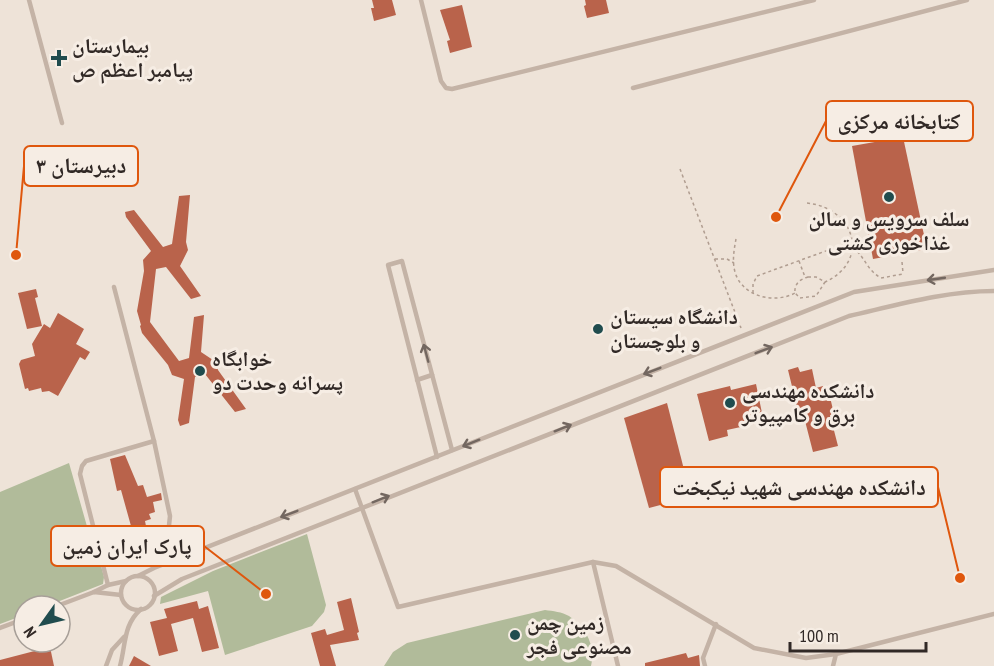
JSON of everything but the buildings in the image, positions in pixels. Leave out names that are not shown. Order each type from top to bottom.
[{"type":"lane","points":[[29,0],[62,123]]},
{"type":"lane","points":[[421,0],[441,81],[446,88],[452,89],[814,0]]},
{"type":"lane","points":[[783,0],[784,7]]},
{"type":"lane","points":[[633,88],[967,0]]},
{"type":"lane","points":[[436,457],[388,265],[402,261],[452,450]]},
{"type":"lane","points":[[72,600],[854,292],[994,270]]},
{"type":"lane","points":[[114,287],[154,441],[170,516],[168,535],[175,559]]},
{"type":"lane","points":[[120,666],[124,637],[132,617],[148,606],[154,596],[182,579],[849,316],[925,298],[974,291],[994,291]]},
{"type":"lane","points":[[417,380],[432,375]]},
{"type":"lane","points":[[108,585],[81,474],[82,466],[86,461],[154,441]]},
{"type":"lane","points":[[355,489],[398,607],[593,562],[616,566],[754,648],[806,658],[836,654],[994,614]]},
{"type":"lane","points":[[593,562],[618,666]]},
{"type":"lane","points":[[138,576],[150,581],[154,596]]},
{"type":"lane","points":[[126,580],[121,595],[127,605],[141,609]]},
{"type":"lane","points":[[94,592],[121,595]]},
{"type":"lane","points":[[705,666],[703,658],[716,624]]},
{"type":"lane","points":[[106,666],[112,650],[124,637]]},
{"type":"lane","points":[[833,666],[836,654]]},
{"type":"path","points":[[680,169],[744,336]]},
{"type":"path","points":[[807,204],[817,204],[836,212],[847,226],[852,247],[847,264],[841,273],[825,282],[816,296],[800,298],[795,293],[798,282],[805,278],[816,277],[825,282]]},
{"type":"path","points":[[736,239],[734,263],[738,279],[753,293],[773,299],[795,293]]},
{"type":"path","points":[[753,293],[753,284],[757,276],[845,244],[860,252],[868,269],[881,278],[903,274],[902,262]]},
{"type":"path","points":[[715,260],[727,259],[734,263]]},
{"type":"path","points":[[799,261],[805,278]]},
{"type":"green space","points":[[69,463],[94,551],[97,551],[104,577],[103,584],[72,596],[72,594],[12,594],[12,620],[0,624],[0,492]]},
{"type":"green space","points":[[307,534],[326,605],[324,612],[312,626],[225,655],[208,591],[160,604],[161,597],[213,571]]},
{"type":"green space","name":"زمین چمن مصنوعی فجر","points":[[545,610],[566,615],[575,620],[585,631],[591,644],[591,666],[384,666],[393,652],[407,643]]},
{"type":"place","name":"بیمارستان پیامبر اعظم ص","points":[[59,58]]},
{"type":"place","name":"سلف سرویس و سالن غذاخوری کشتی","points":[[889,197]]},
{"type":"place","name":"کتابخانه مرکزی","points":[[776,217]]},
{"type":"place","name":"دبیرستان ۳","points":[[16,255]]},
{"type":"place","name":"دانشگاه سیستان و بلوچستان","points":[[598,329]]},
{"type":"place","name":"خوابگاه پسرانه وحدت دو","points":[[200,371]]},
{"type":"place","name":"دانشکده مهندسی برق و کامپیوتر","points":[[730,403]]},
{"type":"place","name":"دانشکده مهندسی شهید نیکبخت","points":[[960,578]]},
{"type":"place","name":"پارک ایران زمین","points":[[266,594]]},
{"type":"place","name":"زمین چمن مصنوعی فجر","points":[[515,635]]}]
